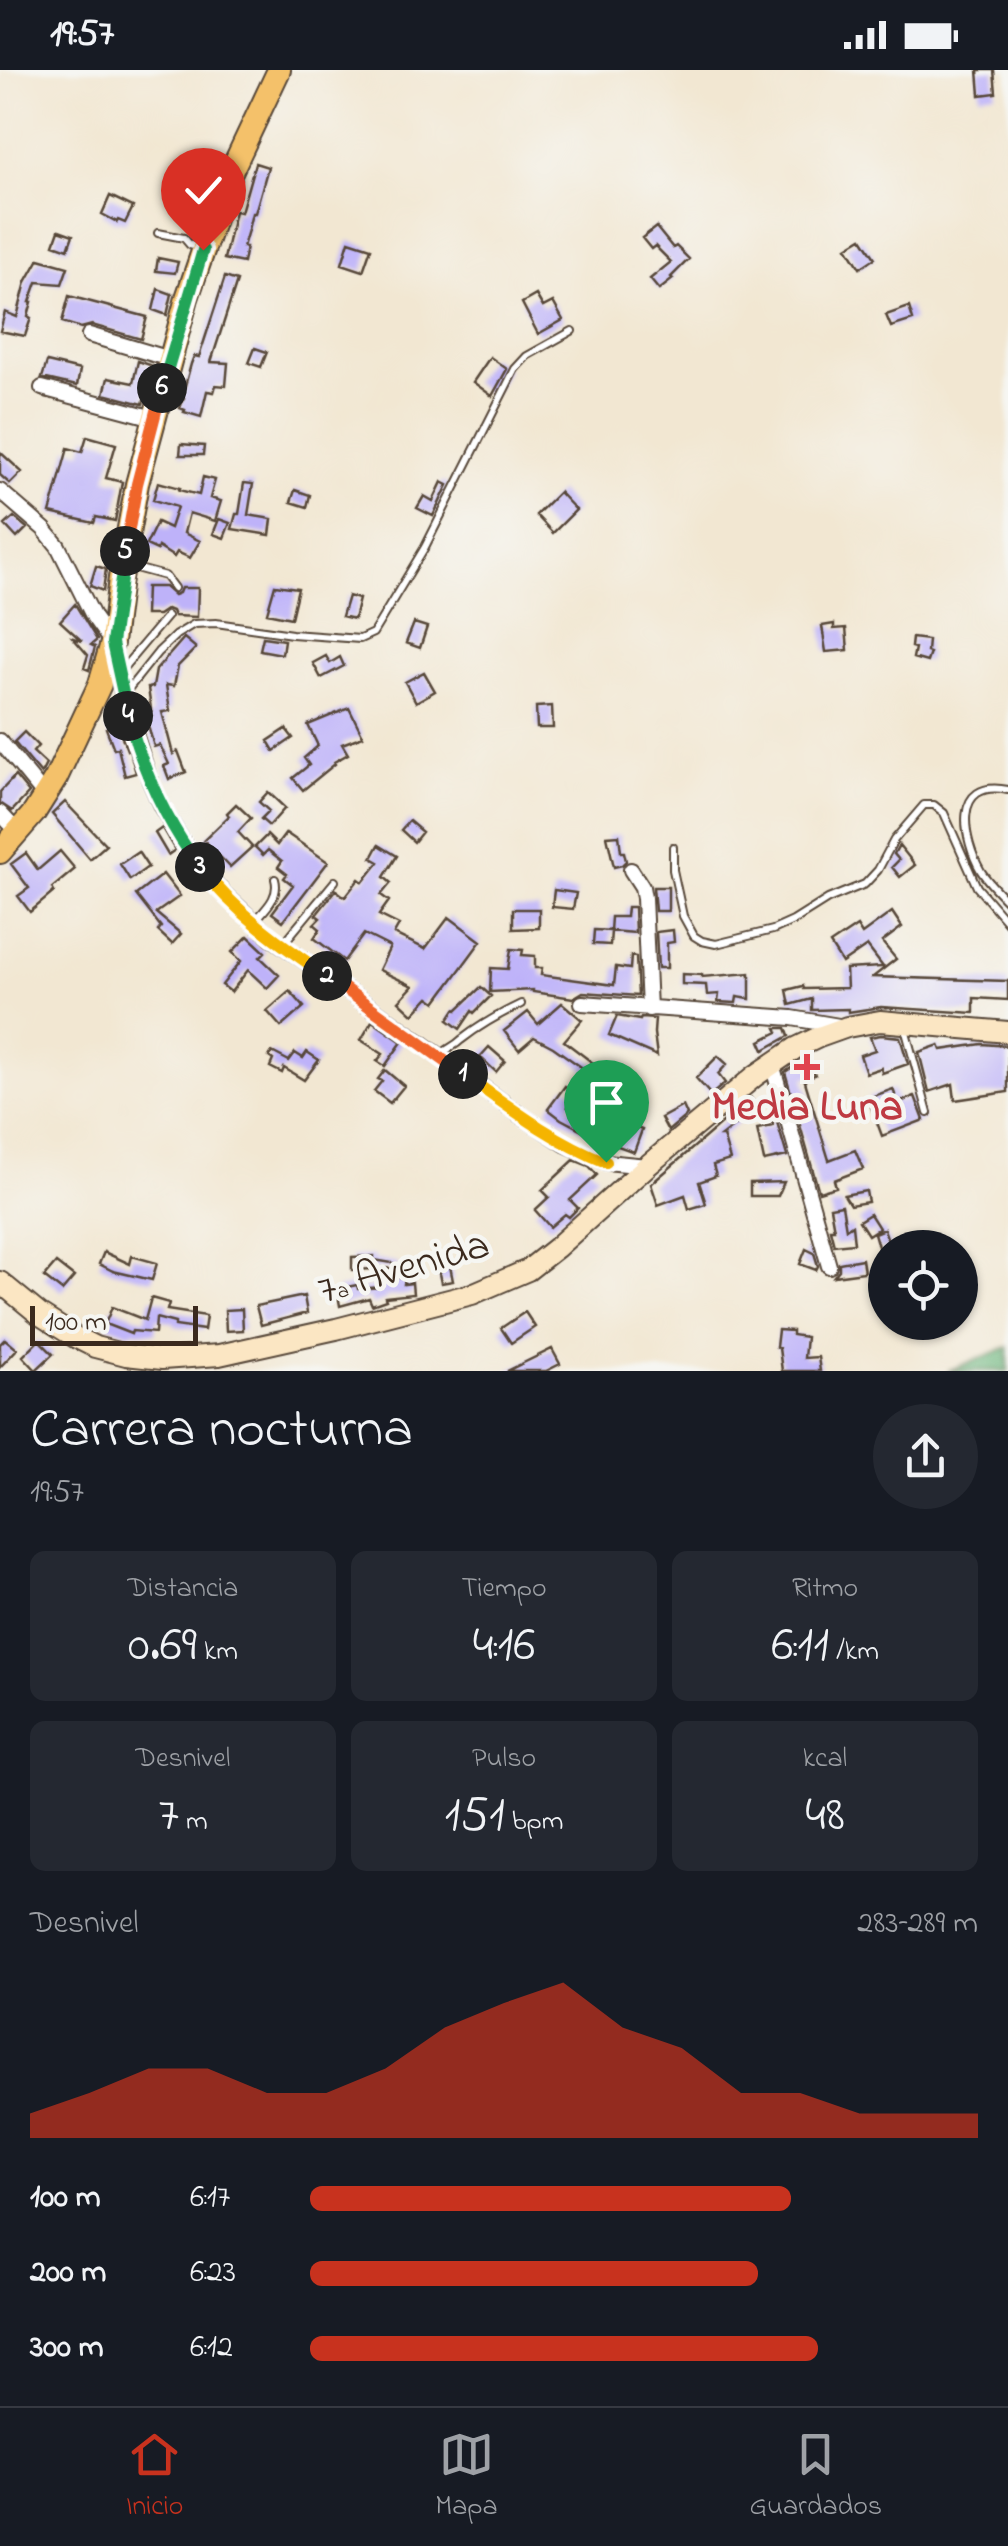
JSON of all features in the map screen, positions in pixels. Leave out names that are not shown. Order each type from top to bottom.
[{"type":"main road","points":[[0,852],[45,796],[100,684],[112,643],[137,484],[170,360],[228,178],[279,70]]},
{"type":"main road","name":"7ª Avenida","points":[[0,1282],[39,1314],[85,1342],[158,1365],[276,1344],[472,1294],[505,1281],[544,1258],[647,1166],[796,1048],[847,1028],[880,1021],[1008,1032]]},
{"type":"street","points":[[89,335],[170,360]]},
{"type":"street","points":[[42,388],[154,418]]},
{"type":"street","points":[[0,490],[58,546],[94,618],[112,643],[142,762],[162,806],[208,877],[282,945],[520,1115],[565,1144],[606,1162],[647,1166]]},
{"type":"street","points":[[0,741],[45,796]]},
{"type":"street","points":[[0,812],[18,832]]},
{"type":"street","points":[[631,870],[644,898],[649,1009]]},
{"type":"street","points":[[582,1003],[803,1019],[847,1028]]},
{"type":"street","points":[[772,1064],[829,1266]]},
{"type":"lane","points":[[158,233],[184,238],[203,250]]},
{"type":"lane","points":[[123,696],[158,652],[194,624],[360,639],[373,634],[425,548],[514,369],[527,356],[572,331]]},
{"type":"lane","points":[[122,565],[165,576],[174,588]]},
{"type":"lane","points":[[118,674],[168,616]]},
{"type":"lane","points":[[1008,790],[990,789],[976,794],[970,799],[966,818],[981,871],[1008,902]]},
{"type":"lane","points":[[673,846],[673,870],[683,916],[694,936],[716,944],[773,930],[828,899],[865,884],[918,810],[934,805],[949,824],[977,888],[1008,923]]},
{"type":"lane","points":[[253,922],[275,896],[275,878]]},
{"type":"lane","points":[[282,945],[334,881]]},
{"type":"lane","points":[[440,1056],[470,1032],[521,1004]]},
{"type":"lane","points":[[904,1024],[928,1114]]},
{"type":"green space","points":[[1008,1347],[1008,1371],[948,1371]]},
{"type":"building","points":[[978,70],[994,70],[996,93],[980,95]]},
{"type":"building","points":[[255,163],[268,167],[243,247],[243,263],[224,259],[235,211],[241,212]]},
{"type":"building","points":[[110,196],[133,207],[125,223],[102,214]]},
{"type":"building","points":[[656,227],[673,248],[676,246],[689,259],[659,290],[650,279],[671,262],[642,238]]},
{"type":"building","points":[[59,230],[73,235],[68,249],[54,244]]},
{"type":"building","points":[[862,238],[875,258],[860,268],[847,247]]},
{"type":"building","points":[[349,241],[371,248],[363,271],[342,264]]},
{"type":"building","points":[[158,258],[178,262],[175,273],[156,271]]},
{"type":"building","points":[[39,259],[68,267],[62,284],[37,282],[25,336],[0,331],[5,312],[17,317],[26,282]]},
{"type":"building","points":[[225,277],[237,281],[211,362],[228,363],[226,386],[216,385],[214,392],[207,391],[201,417],[180,408],[191,364],[194,356],[199,357]]},
{"type":"building","points":[[158,289],[172,294],[167,315],[153,310]]},
{"type":"building","points":[[536,295],[543,307],[553,302],[563,320],[538,334],[522,303]]},
{"type":"building","points":[[69,296],[147,317],[141,339],[92,325],[81,328],[62,322]]},
{"type":"building","points":[[909,307],[913,320],[891,327],[886,315]]},
{"type":"building","points":[[255,348],[267,352],[261,367],[249,363]]},
{"type":"building","points":[[490,357],[507,369],[492,396],[473,382]]},
{"type":"building","points":[[138,361],[153,366],[143,404],[104,394],[108,378],[133,383]]},
{"type":"building","points":[[47,362],[80,370],[77,386],[42,378]]},
{"type":"building","points":[[87,436],[116,444],[106,478],[122,482],[115,521],[96,517],[94,523],[50,513],[68,448],[82,452]]},
{"type":"building","points":[[181,444],[204,446],[203,455],[180,455]]},
{"type":"building","points":[[0,452],[22,472],[10,484],[0,475]]},
{"type":"building","points":[[203,477],[215,480],[210,498],[221,501],[215,521],[189,513],[184,533],[200,541],[190,558],[177,552],[174,557],[146,545],[157,522],[170,528],[177,507],[153,500],[158,482],[199,495]]},
{"type":"building","points":[[442,482],[448,485],[433,516],[417,508],[424,496],[433,501]]},
{"type":"building","points":[[244,483],[253,484],[248,515],[272,519],[270,535],[232,529]]},
{"type":"building","points":[[295,490],[310,495],[307,507],[291,502]]},
{"type":"building","points":[[559,492],[576,510],[553,533],[536,515]]},
{"type":"building","points":[[14,517],[27,528],[17,538],[5,525]]},
{"type":"building","points":[[219,519],[230,523],[224,538],[213,534]]},
{"type":"building","points":[[96,566],[106,569],[103,591],[90,586]]},
{"type":"building","points":[[275,585],[298,588],[291,618],[267,613]]},
{"type":"building","points":[[146,587],[165,587],[174,595],[181,588],[198,588],[197,617],[174,616],[167,609],[158,615],[145,615]]},
{"type":"building","points":[[348,596],[359,599],[354,619],[342,616]]},
{"type":"building","points":[[75,604],[97,640],[91,645],[95,647],[89,670],[84,668],[88,655],[73,638],[82,641],[60,621]]},
{"type":"building","points":[[414,623],[427,627],[420,648],[406,643]]},
{"type":"building","points":[[834,624],[834,629],[846,628],[848,650],[826,652],[822,626]]},
{"type":"building","points":[[263,637],[284,640],[282,654],[260,650]]},
{"type":"building","points":[[184,638],[196,648],[178,666],[174,686],[166,685],[170,711],[162,712],[173,754],[178,751],[186,772],[169,779],[164,766],[169,764],[160,745],[154,747],[146,717],[152,716],[148,688],[153,687],[156,670]]},
{"type":"building","points":[[912,638],[928,640],[927,662],[913,658]]},
{"type":"building","points":[[326,656],[330,663],[340,657],[344,666],[321,678],[313,663]]},
{"type":"building","points":[[424,672],[435,691],[416,702],[405,682]]},
{"type":"building","points":[[552,706],[553,728],[537,728],[536,707]]},
{"type":"building","points":[[349,708],[363,736],[342,744],[348,754],[303,790],[293,778],[309,765],[304,758],[318,746],[308,725]]},
{"type":"building","points":[[117,724],[136,773],[125,776],[118,748],[114,749],[106,728]]},
{"type":"building","points":[[286,729],[293,738],[274,751],[268,741]]},
{"type":"building","points":[[24,732],[38,746],[33,752],[46,764],[41,774],[14,742]]},
{"type":"building","points":[[15,776],[29,793],[12,811],[0,803],[0,792]]},
{"type":"building","points":[[268,792],[285,808],[269,826],[261,819],[269,811],[259,802]]},
{"type":"building","points":[[65,802],[106,845],[90,859],[52,814]]},
{"type":"building","points":[[236,804],[251,818],[238,832],[252,847],[230,867],[204,840]]},
{"type":"building","points":[[409,821],[422,832],[414,842],[401,830]]},
{"type":"building","points":[[162,828],[175,850],[168,855],[155,833]]},
{"type":"building","points":[[286,833],[328,862],[283,921],[272,913],[293,885],[278,867],[282,861],[268,850],[263,855],[255,847],[267,835],[277,845]]},
{"type":"building","points":[[619,835],[626,861],[614,867],[607,836]]},
{"type":"building","points":[[379,845],[397,856],[384,877],[391,883],[381,895],[389,901],[379,915],[399,925],[394,934],[425,949],[449,917],[481,941],[436,1002],[429,997],[413,1014],[399,1001],[413,986],[379,970],[390,947],[364,934],[344,961],[314,938],[320,929],[314,924],[320,918],[316,915],[336,890],[345,897],[359,879],[363,882],[379,862],[372,858]]},
{"type":"building","points":[[899,845],[915,865],[900,877],[892,867],[899,860],[894,854]]},
{"type":"building","points":[[60,851],[75,869],[30,912],[18,896],[29,888],[11,864],[26,853],[38,870]]},
{"type":"building","points":[[138,852],[148,867],[130,880],[120,864]]},
{"type":"building","points":[[163,874],[180,896],[156,913],[181,934],[172,944],[158,931],[161,927],[136,895]]},
{"type":"building","points":[[653,887],[668,887],[668,911],[655,911]]},
{"type":"building","points":[[554,890],[576,893],[573,909],[552,907]]},
{"type":"building","points":[[627,907],[634,907],[635,933],[610,931],[611,917],[626,917]]},
{"type":"building","points":[[513,909],[539,909],[539,928],[513,929]]},
{"type":"building","points":[[892,912],[902,927],[882,942],[896,959],[873,977],[1008,981],[1008,1000],[974,998],[974,1013],[881,1007],[848,1012],[812,1010],[812,999],[790,1005],[787,990],[803,986],[847,988],[846,969],[883,967],[867,946],[842,963],[830,944],[857,926],[862,934]]},
{"type":"building","points":[[594,930],[611,931],[610,945],[593,944]]},
{"type":"building","points":[[673,930],[674,942],[667,943],[667,968],[658,968],[656,932]]},
{"type":"building","points":[[248,936],[265,952],[260,957],[279,975],[267,988],[248,970],[231,992],[222,985],[241,961],[232,952]]},
{"type":"building","points":[[511,949],[535,956],[535,968],[542,968],[541,975],[614,985],[616,967],[630,969],[631,956],[636,957],[638,996],[583,992],[573,998],[533,990],[490,992],[491,968],[508,969]]},
{"type":"building","points":[[750,973],[750,999],[737,997],[736,1003],[718,1002],[719,994],[707,995],[706,985],[682,984],[682,974],[702,977]]},
{"type":"building","points":[[481,987],[491,996],[472,1011],[460,1029],[448,1020]]},
{"type":"building","points":[[290,991],[304,1007],[281,1027],[267,1011]]},
{"type":"building","points":[[562,1003],[582,1020],[564,1041],[597,1066],[591,1074],[534,1037],[519,1050],[504,1031],[528,1012],[538,1024]]},
{"type":"building","points":[[617,1016],[655,1019],[657,1056],[609,1035]]},
{"type":"building","points":[[372,1021],[402,1042],[385,1066],[377,1061],[383,1054],[361,1040]]},
{"type":"building","points":[[776,1028],[786,1028],[789,1036],[764,1050],[760,1041],[778,1032]]},
{"type":"building","points":[[870,1037],[900,1037],[908,1064],[882,1073],[881,1068],[866,1073],[860,1055],[875,1050]]},
{"type":"building","points":[[982,1044],[1008,1046],[1008,1092],[955,1100],[953,1084],[929,1092],[919,1052],[939,1045],[941,1050]]},
{"type":"building","points":[[489,1047],[505,1061],[496,1072],[480,1057]]},
{"type":"building","points":[[272,1052],[289,1061],[295,1053],[303,1058],[307,1052],[319,1060],[304,1080],[284,1068],[282,1073],[270,1067]]},
{"type":"building","points":[[718,1056],[727,1064],[718,1074],[725,1083],[711,1095],[696,1078]]},
{"type":"building","points":[[809,1057],[815,1075],[804,1078],[829,1160],[855,1150],[863,1169],[834,1180],[836,1187],[819,1192],[785,1072]]},
{"type":"building","points":[[385,1070],[404,1086],[390,1103],[374,1091]]},
{"type":"building","points":[[565,1086],[577,1095],[568,1107],[585,1115],[597,1095],[614,1104],[608,1114],[610,1118],[642,1130],[634,1152],[599,1139],[548,1109]]},
{"type":"building","points":[[893,1089],[898,1103],[915,1096],[924,1120],[882,1136],[868,1098]]},
{"type":"building","points":[[751,1098],[758,1107],[721,1136],[730,1160],[713,1165],[716,1176],[699,1182],[706,1204],[689,1209],[685,1195],[658,1205],[651,1184]]},
{"type":"building","points":[[683,1106],[687,1115],[668,1131],[661,1118]]},
{"type":"building","points":[[771,1112],[787,1156],[764,1161],[757,1129],[773,1126]]},
{"type":"building","points":[[574,1160],[589,1166],[597,1175],[570,1200],[578,1208],[550,1227],[535,1210],[549,1197],[542,1190]]},
{"type":"building","points":[[784,1182],[778,1196],[750,1196],[750,1183]]},
{"type":"building","points":[[866,1191],[868,1202],[850,1205],[844,1195]]},
{"type":"building","points":[[842,1205],[846,1229],[852,1225],[854,1243],[834,1245],[830,1207]]},
{"type":"building","points":[[870,1214],[879,1228],[868,1230],[868,1235],[859,1221]]},
{"type":"building","points":[[806,1249],[814,1253],[816,1270],[800,1264]]},
{"type":"building","points":[[104,1252],[130,1264],[132,1256],[157,1263],[152,1280],[99,1264]]},
{"type":"building","points":[[374,1256],[374,1260],[398,1264],[398,1268],[352,1270],[352,1257]]},
{"type":"building","points":[[862,1259],[864,1272],[834,1276],[839,1263]]},
{"type":"building","points":[[449,1261],[453,1281],[441,1283],[437,1264]]},
{"type":"building","points":[[56,1263],[74,1277],[62,1291],[44,1277]]},
{"type":"building","points":[[405,1276],[404,1284],[412,1283],[413,1294],[385,1297],[386,1300],[372,1305],[369,1298],[340,1306],[337,1289],[357,1285],[358,1289],[381,1287],[382,1281]]},
{"type":"building","points":[[304,1296],[307,1313],[261,1325],[256,1306]]},
{"type":"building","points":[[151,1298],[169,1303],[167,1310],[206,1316],[204,1330],[175,1326],[156,1318],[155,1333],[131,1334],[105,1324],[112,1307],[145,1320]]},
{"type":"building","points":[[242,1309],[243,1330],[226,1331],[225,1310]]},
{"type":"building","points":[[525,1312],[535,1327],[511,1343],[501,1328]]},
{"type":"building","points":[[778,1330],[806,1337],[804,1358],[818,1357],[820,1371],[782,1371],[776,1347]]},
{"type":"building","points":[[5,1339],[17,1349],[0,1367],[0,1344]]},
{"type":"building","points":[[39,1340],[53,1354],[36,1370],[23,1356]]},
{"type":"building","points":[[552,1349],[560,1364],[546,1371],[507,1371]]},
{"type":"place","name":"Media Luna","points":[[807,1067]]},
{"type":"route","points":[[203,250],[137,484],[112,643],[133,733],[150,781],[190,854],[259,928],[520,1115],[565,1144],[606,1162]]}]
